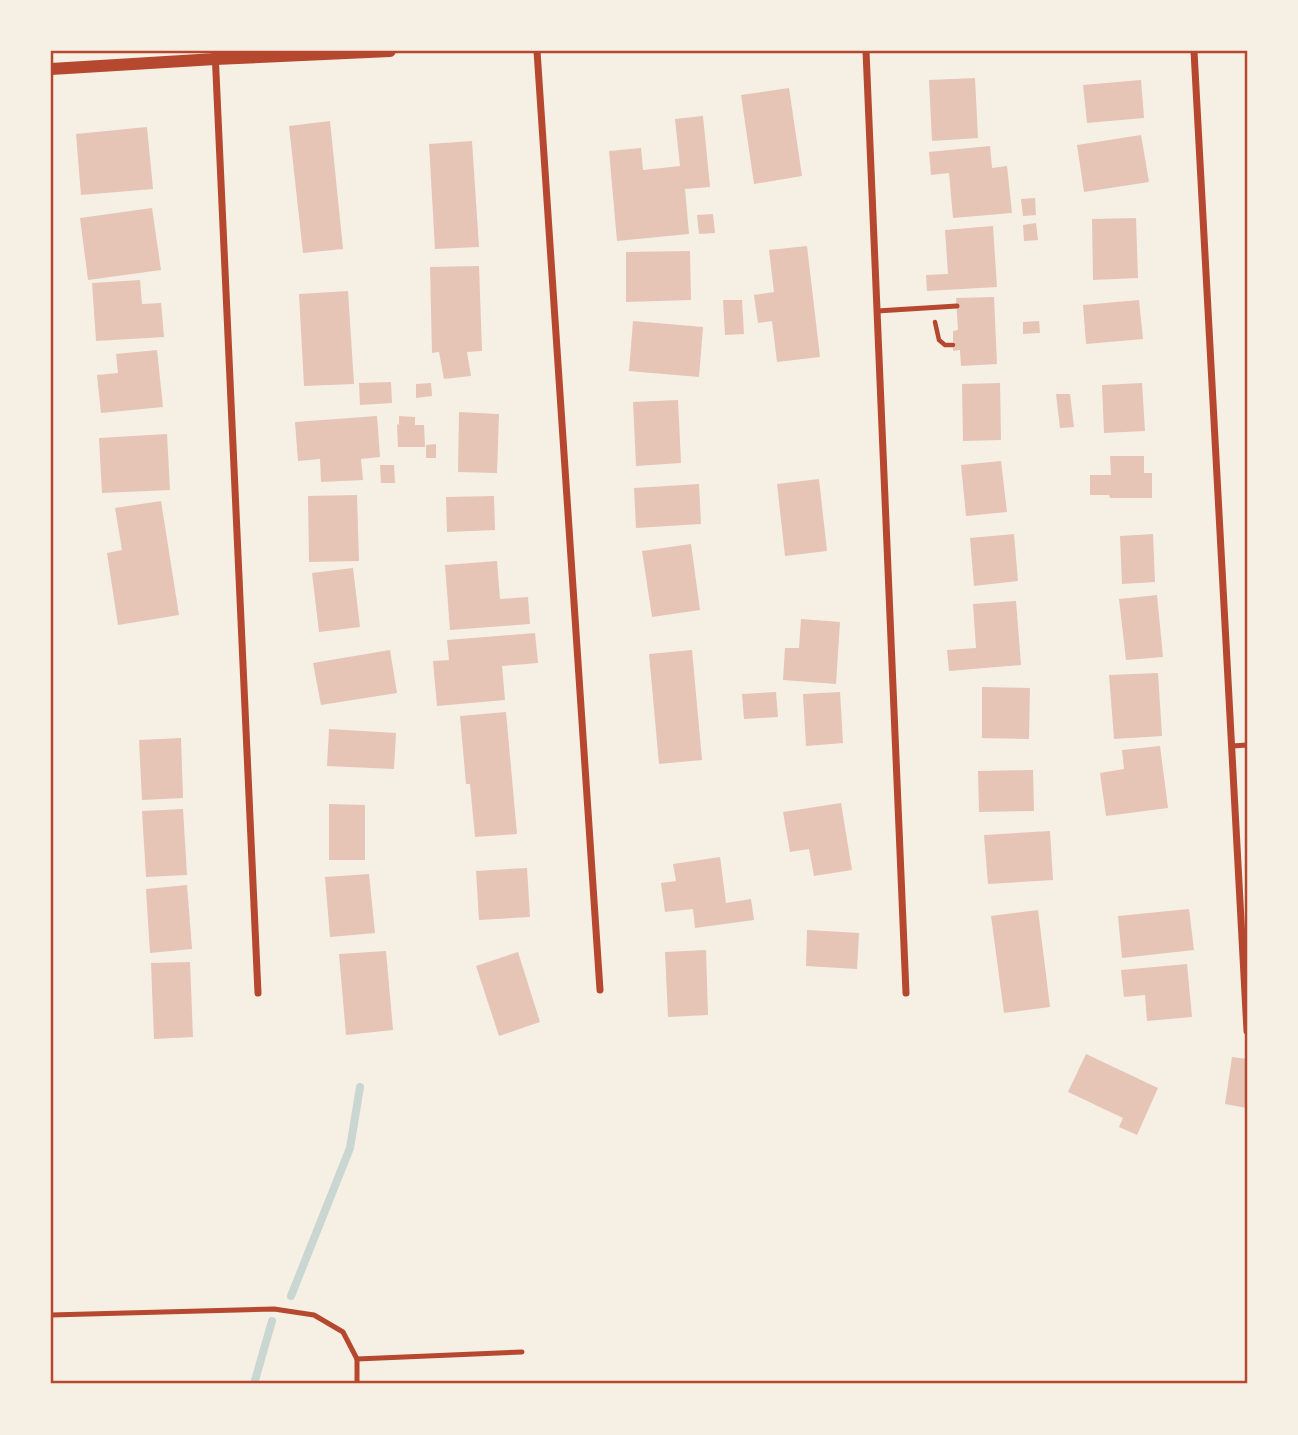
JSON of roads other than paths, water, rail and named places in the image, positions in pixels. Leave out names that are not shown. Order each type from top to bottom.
[{"type":"street","points":[[51,69],[215,55],[390,51]]},
{"type":"street","points":[[537,51],[600,990]]},
{"type":"street","points":[[866,51],[906,993]]},
{"type":"street","points":[[1194,51],[1247,1031]]},
{"type":"street","points":[[215,55],[258,993]]},
{"type":"lane","points":[[877,311],[957,306]]},
{"type":"lane","points":[[1232,747],[1247,745]]},
{"type":"lane","points":[[51,1315],[274,1309],[314,1315],[343,1332],[357,1359],[357,1384]]},
{"type":"lane","points":[[357,1359],[522,1352]]},
{"type":"waterway","points":[[291,1296],[350,1148],[360,1087]]},
{"type":"waterway","points":[[254,1384],[272,1321]]}]
